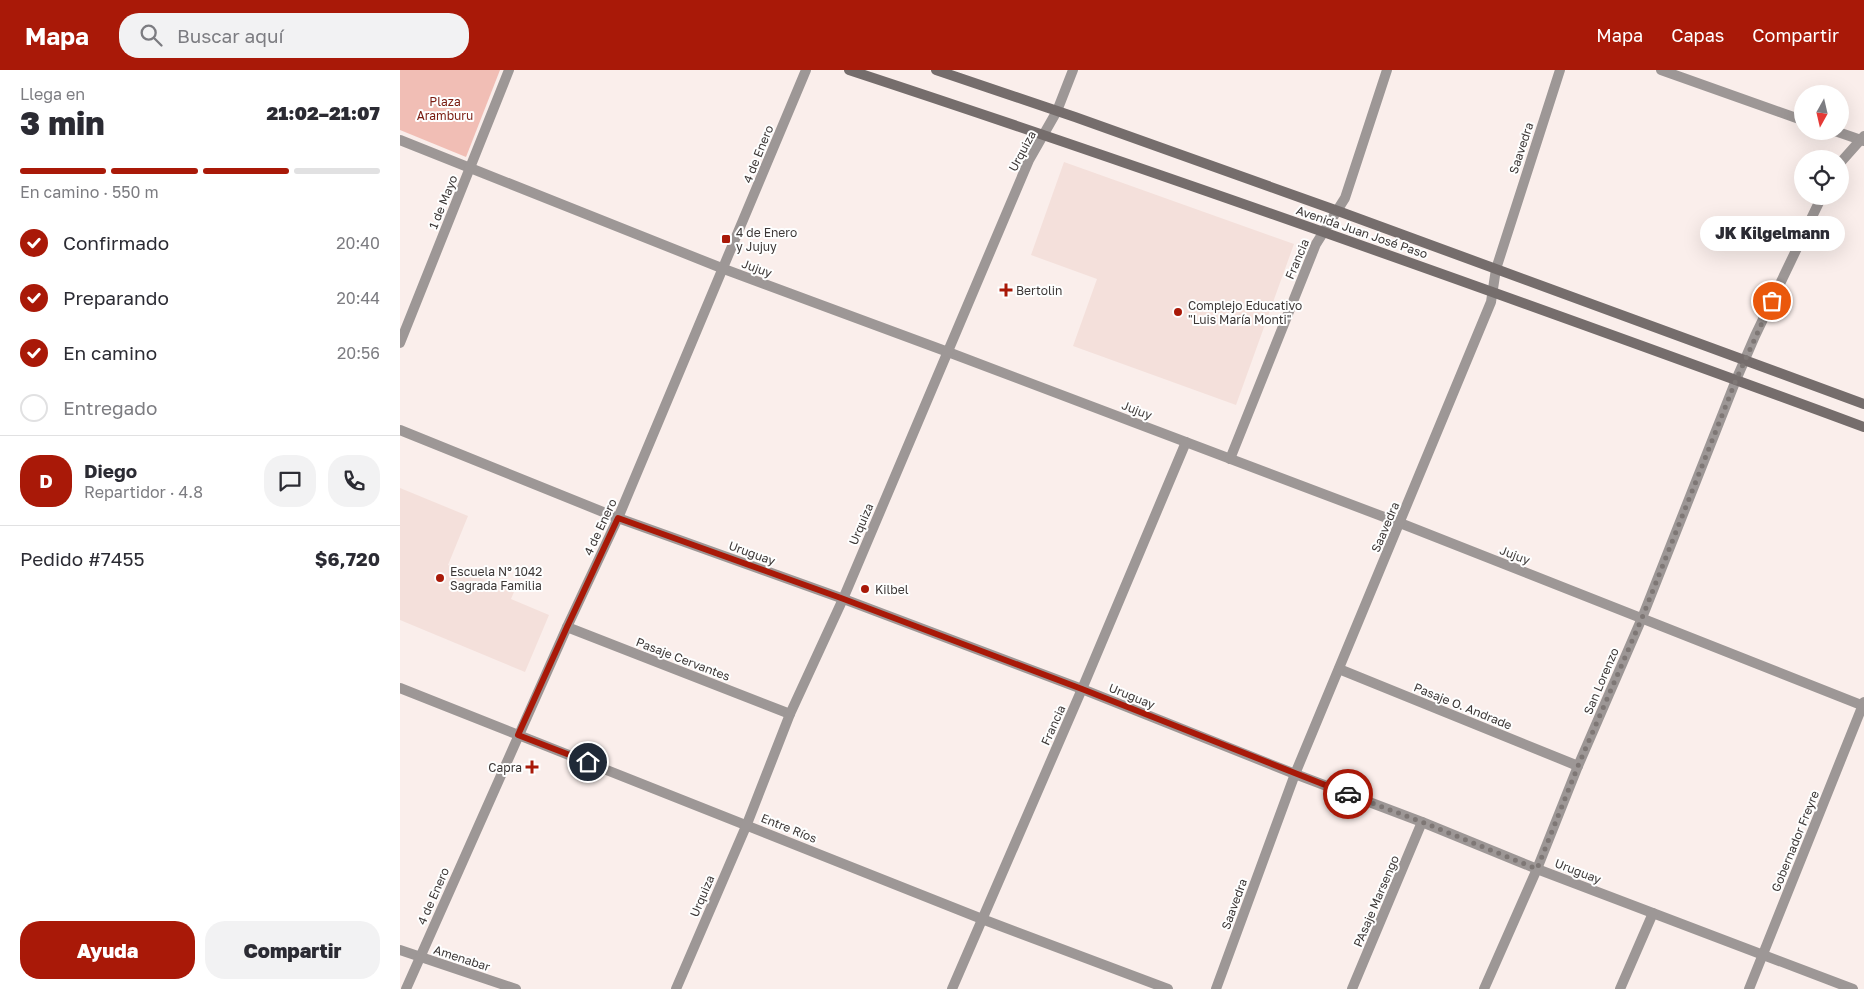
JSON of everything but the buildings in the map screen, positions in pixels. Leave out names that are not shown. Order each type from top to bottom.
[{"type":"main road","name":"Avenida Juan José Paso","points":[[849,70],[1044,134],[1324,232],[1864,427]]},
{"type":"main road","name":"Avenida Juan José Paso","points":[[936,70],[1057,110],[1338,211],[1864,404]]},
{"type":"street","name":"1 de Mayo","points":[[400,343],[509,70]]},
{"type":"street","name":"4 de Enero","points":[[406,989],[518,735],[618,518],[806,70]]},
{"type":"street","name":"Urquiza","points":[[676,989],[747,824],[790,714],[843,599],[1029,160],[1057,110],[1073,70]]},
{"type":"street","name":"Francia","points":[[1230,459],[1316,244],[1345,198],[1387,70]]},
{"type":"street","name":"Saavedra","points":[[1216,989],[1295,774],[1491,302],[1496,269],[1560,70]]},
{"type":"street","points":[[1661,70],[1675,72],[1794,117]]},
{"type":"street","points":[[1849,135],[1863,139],[1849,154]]},
{"type":"street","name":"Jujuy","points":[[400,140],[724,269],[1400,523],[1864,704]]},
{"type":"street","name":"San Lorenzo","points":[[1484,989],[1537,869],[1578,766],[1642,618],[1736,380],[1818,205]]},
{"type":"street","name":"Uruguay","points":[[400,430],[618,518],[843,599],[1082,689],[1537,869],[1853,989]]},
{"type":"street","name":"Francia","points":[[952,989],[1082,689],[1186,442]]},
{"type":"street","name":"Pasaje Cervantes","points":[[567,627],[790,714]]},
{"type":"street","name":"Pasaje O. Andrade","points":[[1339,669],[1578,766]]},
{"type":"street","name":"Entre Ríos","points":[[400,688],[747,824],[982,919],[1168,989]]},
{"type":"street","name":"Gobernador Freyre","points":[[1749,989],[1864,704]]},
{"type":"street","name":"PAsaje Marsengo","points":[[1352,989],[1422,822]]},
{"type":"street","points":[[1620,989],[1654,913]]},
{"type":"street","name":"Amenabar","points":[[400,950],[516,989]]},
{"type":"shaded area","name":"Complejo Educativo \"Luis María Monti\"","points":[[1064,162],[1294,244],[1236,405],[1073,346],[1097,279],[1031,255]]},
{"type":"shaded area","name":"Escuela Nº 1042 Sagrada Familia","points":[[400,488],[468,516],[448,565],[514,592],[511,599],[549,615],[525,672],[400,620]]},
{"type":"green space","name":"Plaza Aramburu","points":[[400,70],[500,70],[466,157],[400,130]]},
{"type":"way so far","points":[[1348,794],[1537,869],[1578,766],[1642,618],[1736,380],[1772,301]]},
{"type":"place","name":"4 de Enero y Jujuy","points":[[726,239]]},
{"type":"place","name":"Bertolin","points":[[1006,290]]},
{"type":"place","name":"JK Kilgelmann","points":[[1772,301]]},
{"type":"place","name":"Complejo Educativo \"Luis María Monti\"","points":[[1178,312]]},
{"type":"place","name":"Escuela Nº 1042 Sagrada Familia","points":[[440,578]]},
{"type":"place","name":"Kilbel","points":[[865,589]]},
{"type":"place","name":"Capra","points":[[532,767]]},
{"type":"route","points":[[588,762],[518,735],[618,518],[841,598],[1082,689],[1348,794]]}]
